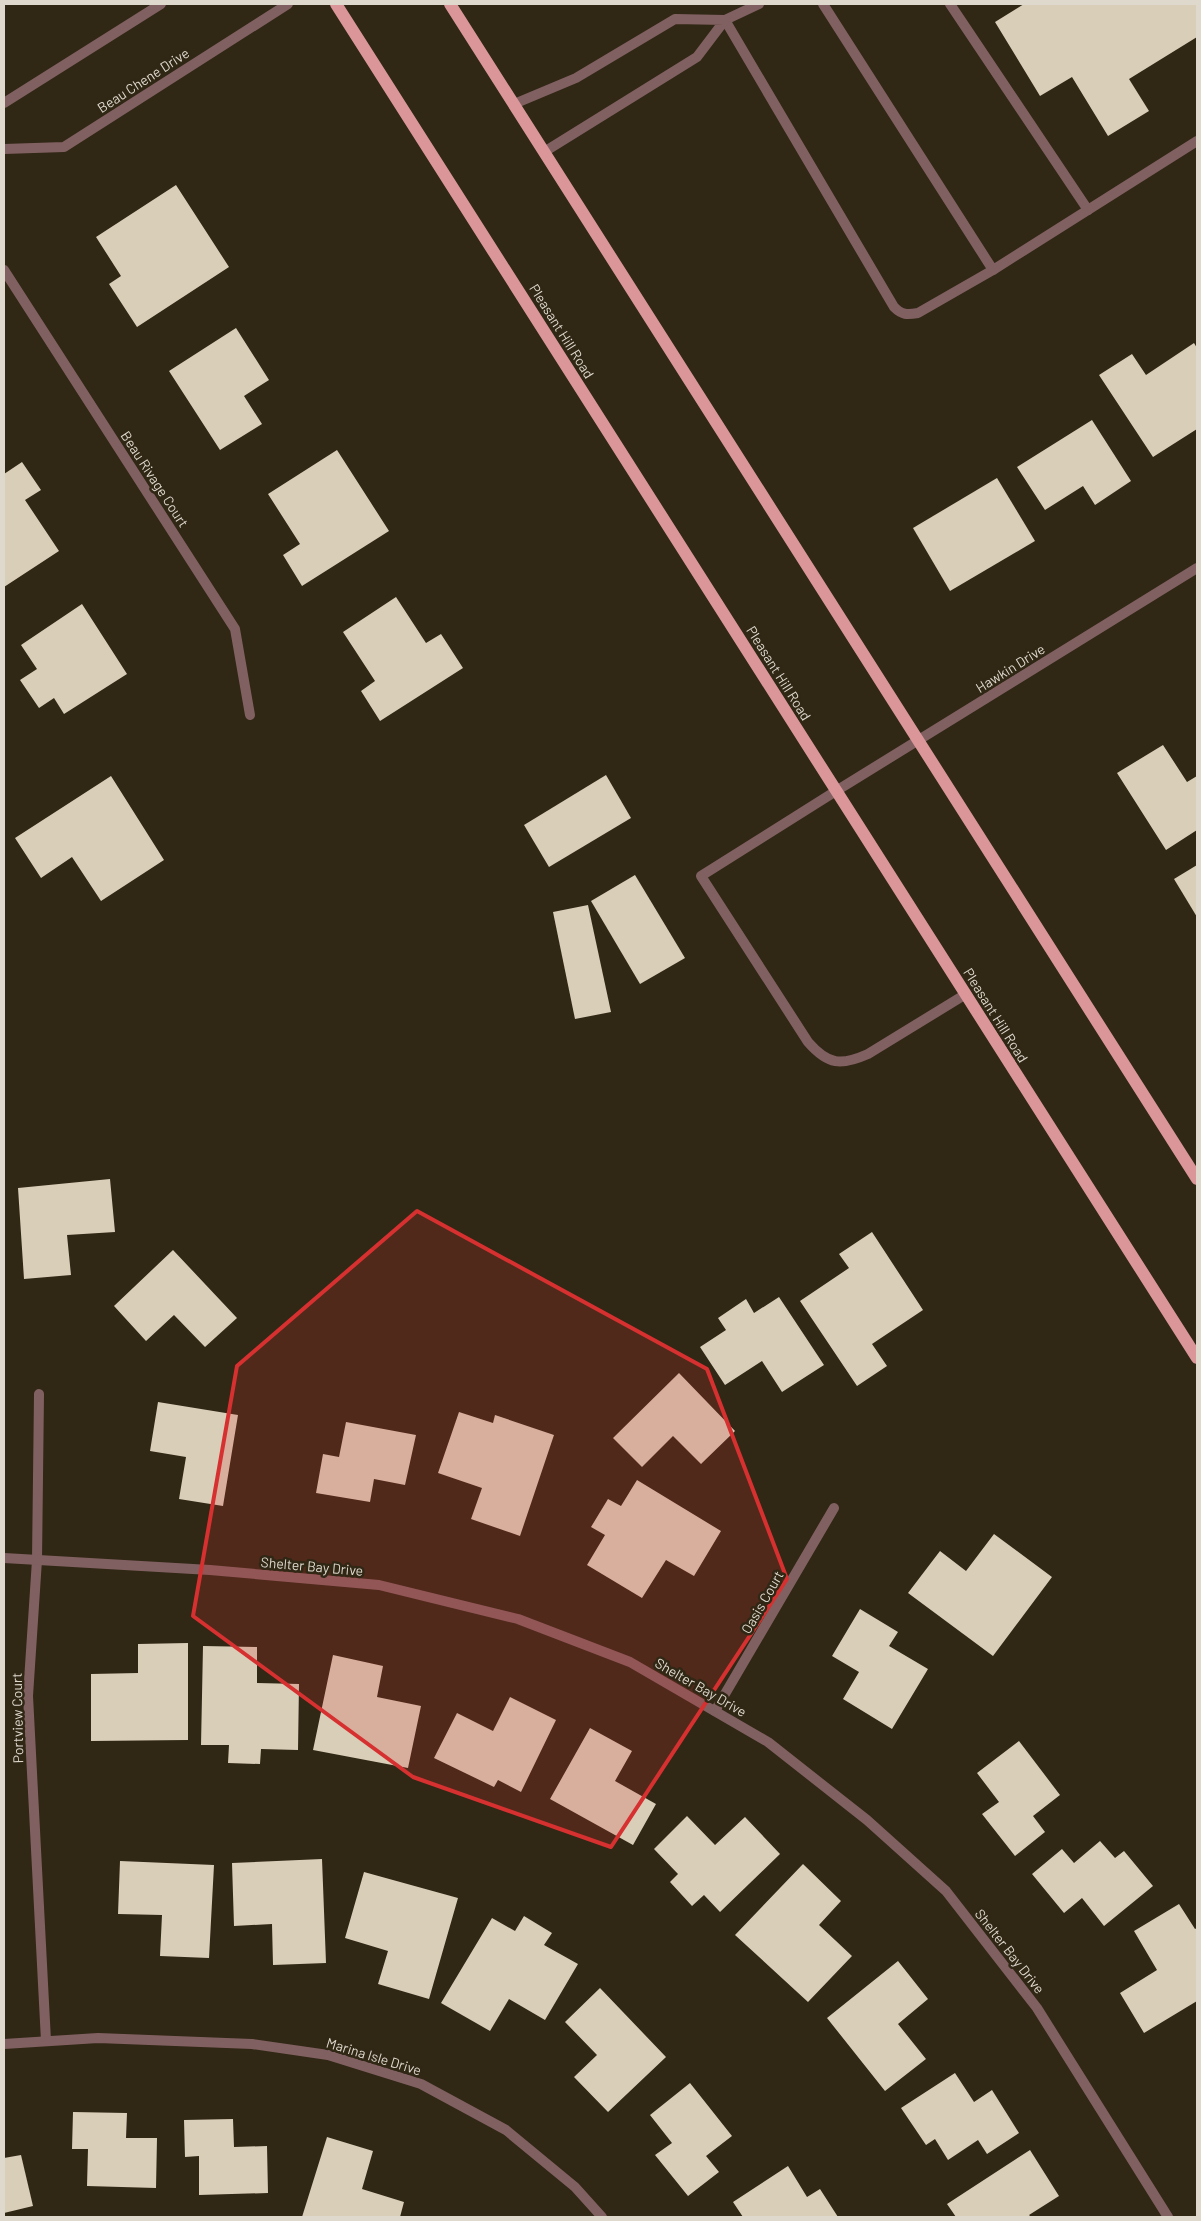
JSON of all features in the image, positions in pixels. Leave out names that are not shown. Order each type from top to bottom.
[{"type":"main road","name":"Pleasant Hill Road","points":[[336,4],[1197,1358]]},
{"type":"main road","points":[[450,4],[1197,1179]]},
{"type":"street","points":[[4,103],[161,4]]},
{"type":"street","name":"Beau Chene Drive","points":[[4,149],[64,147],[288,4]]},
{"type":"street","points":[[514,104],[576,78],[675,19],[725,20],[759,4]]},
{"type":"street","points":[[823,4],[993,270]]},
{"type":"street","points":[[950,4],[1088,210]]},
{"type":"street","points":[[544,152],[697,57],[725,20]]},
{"type":"street","points":[[725,20],[894,307],[899,312],[908,315],[918,312],[993,270],[1197,141]]},
{"type":"street","name":"Beau Rivage Court","points":[[4,270],[235,629],[250,715]]},
{"type":"street","name":"Hawkin Drive","points":[[966,994],[868,1054],[853,1061],[839,1063],[826,1058],[808,1042],[701,876],[1197,570]]},
{"type":"street","name":"Portview Court","points":[[39,1394],[37,1560],[28,1696],[46,2041]]},
{"type":"street","name":"Oasis Court","points":[[715,1711],[834,1508]]},
{"type":"street","name":"Shelter Bay Drive","points":[[4,1558],[210,1570],[379,1585],[518,1619],[630,1662],[768,1742],[867,1820],[946,1892],[1037,2008],[1168,2217]]},
{"type":"street","name":"Marina Isle Drive","points":[[4,2044],[98,2038],[252,2044],[328,2055],[421,2084],[506,2130],[576,2187],[602,2217]]},
{"type":"highlighted area","points":[[417,1211],[707,1369],[787,1579],[611,1847],[413,1777],[193,1616],[237,1366]]},
{"type":"building","points":[[1024,4],[1197,4],[1197,37],[1129,79],[1149,111],[1108,136],[1072,77],[1040,96],[995,22]]},
{"type":"building","points":[[176,185],[229,267],[137,327],[109,284],[121,276],[96,237]]},
{"type":"building","points":[[236,328],[269,380],[244,396],[262,424],[220,450],[169,371]]},
{"type":"building","points":[[1194,343],[1197,348],[1197,429],[1153,457],[1099,375],[1132,354],[1146,375]]},
{"type":"building","points":[[1092,420],[1131,481],[1095,505],[1083,486],[1045,510],[1017,467]]},
{"type":"building","points":[[337,450],[389,531],[302,586],[283,555],[300,544],[268,494]]},
{"type":"building","points":[[22,462],[41,490],[25,500],[59,551],[4,587],[4,474]]},
{"type":"building","points":[[997,478],[1035,541],[950,591],[913,528]]},
{"type":"building","points":[[396,597],[426,643],[441,634],[463,668],[380,721],[361,691],[375,681],[343,632]]},
{"type":"building","points":[[82,604],[127,674],[64,714],[54,698],[39,708],[20,680],[37,669],[21,645]]},
{"type":"building","points":[[1163,745],[1187,782],[1197,776],[1197,830],[1166,850],[1117,773]]},
{"type":"building","points":[[606,775],[631,818],[549,867],[524,825]]},
{"type":"building","points":[[111,776],[164,860],[101,901],[72,857],[41,878],[15,838]]},
{"type":"building","points":[[1197,865],[1197,917],[1174,879]]},
{"type":"building","points":[[635,875],[685,958],[640,984],[591,901]]},
{"type":"building","points":[[588,905],[611,1012],[575,1019],[553,912]]},
{"type":"building","points":[[110,1179],[115,1232],[67,1235],[71,1275],[24,1279],[18,1188]]},
{"type":"building","points":[[872,1232],[923,1310],[872,1344],[887,1366],[857,1386],[800,1301],[849,1268],[839,1254]]},
{"type":"building","points":[[173,1250],[237,1318],[205,1347],[174,1315],[146,1341],[114,1306]]},
{"type":"building","points":[[779,1297],[824,1365],[782,1392],[762,1361],[725,1385],[700,1347],[726,1330],[718,1318],[746,1299],[754,1313]]},
{"type":"building","points":[[679,1373],[735,1431],[701,1464],[673,1436],[642,1467],[613,1438]]},
{"type":"building","points":[[158,1402],[238,1415],[223,1506],[179,1499],[186,1457],[150,1451]]},
{"type":"building","points":[[459,1412],[493,1423],[495,1415],[554,1435],[520,1536],[471,1519],[482,1488],[438,1473]]},
{"type":"building","points":[[346,1422],[416,1435],[405,1485],[374,1479],[370,1502],[316,1493],[323,1454],[339,1457]]},
{"type":"building","points":[[637,1480],[721,1531],[694,1576],[666,1560],[642,1598],[587,1565],[605,1535],[591,1527],[608,1499],[621,1506]]},
{"type":"building","points":[[994,1534],[1052,1577],[993,1656],[908,1593],[940,1551],[966,1571]]},
{"type":"building","points":[[860,1609],[898,1632],[889,1646],[928,1669],[892,1729],[843,1699],[859,1672],[832,1656]]},
{"type":"building","points":[[188,1643],[188,1740],[91,1741],[91,1674],[138,1673],[138,1644]]},
{"type":"building","points":[[203,1646],[257,1647],[257,1683],[299,1684],[298,1750],[261,1749],[260,1764],[228,1763],[229,1745],[201,1745]]},
{"type":"building","points":[[333,1655],[383,1666],[377,1697],[421,1706],[408,1768],[313,1750]]},
{"type":"building","points":[[510,1697],[556,1720],[521,1792],[498,1780],[494,1787],[434,1758],[457,1713],[493,1731]]},
{"type":"building","points":[[590,1728],[632,1751],[615,1781],[656,1804],[633,1845],[550,1799]]},
{"type":"building","points":[[1019,1741],[1060,1795],[1033,1816],[1045,1832],[1015,1856],[982,1814],[999,1802],[977,1773]]},
{"type":"building","points":[[687,1816],[715,1845],[745,1817],[780,1854],[720,1912],[704,1895],[692,1906],[670,1882],[678,1874],[654,1849]]},
{"type":"building","points":[[1100,1841],[1115,1858],[1124,1851],[1153,1886],[1104,1926],[1082,1898],[1064,1913],[1032,1874],[1062,1849],[1074,1863]]},
{"type":"building","points":[[322,1859],[326,1963],[273,1965],[272,1924],[234,1926],[232,1863]]},
{"type":"building","points":[[120,1861],[214,1865],[209,1958],[160,1956],[162,1915],[118,1914]]},
{"type":"building","points":[[803,1864],[841,1901],[819,1925],[852,1956],[808,2002],[735,1935]]},
{"type":"building","points":[[364,1872],[458,1898],[429,1999],[378,1984],[388,1951],[345,1938]]},
{"type":"building","points":[[1179,1904],[1195,1929],[1197,1928],[1197,2001],[1144,2033],[1120,1993],[1157,1970],[1134,1931]]},
{"type":"building","points":[[524,1916],[552,1933],[544,1945],[578,1964],[545,2020],[509,1999],[490,2031],[441,2003],[492,1918],[515,1931]]},
{"type":"building","points":[[898,1961],[928,1999],[898,2024],[926,2059],[885,2091],[827,2018]]},
{"type":"building","points":[[600,1988],[666,2057],[608,2112],[574,2077],[597,2055],[565,2022]]},
{"type":"building","points":[[955,2073],[974,2102],[992,2090],[1019,2133],[987,2154],[978,2140],[948,2160],[935,2139],[926,2145],[901,2108]]},
{"type":"building","points":[[690,2083],[732,2136],[706,2156],[719,2172],[688,2196],[655,2155],[672,2143],[650,2115]]},
{"type":"building","points":[[73,2112],[127,2113],[126,2138],[157,2138],[156,2188],[87,2186],[88,2149],[72,2149]]},
{"type":"building","points":[[233,2119],[234,2147],[267,2146],[268,2193],[199,2195],[199,2156],[185,2157],[184,2120]]},
{"type":"building","points":[[327,2137],[373,2151],[362,2189],[404,2202],[400,2217],[302,2217]]},
{"type":"building","points":[[1030,2150],[1059,2196],[1029,2215],[1031,2217],[956,2217],[947,2204]]},
{"type":"building","points":[[21,2155],[33,2206],[4,2213],[4,2158]]},
{"type":"building","points":[[788,2166],[807,2197],[820,2189],[838,2217],[743,2217],[733,2202]]}]
